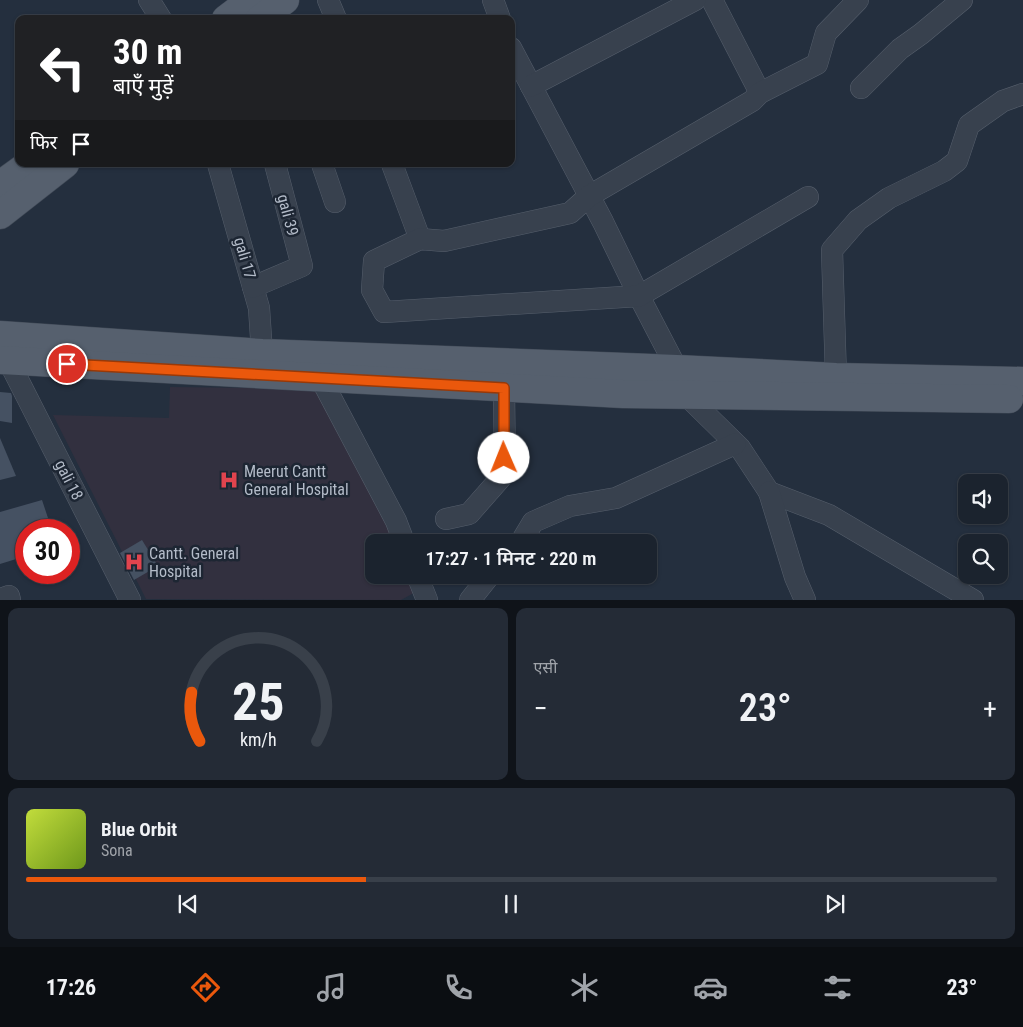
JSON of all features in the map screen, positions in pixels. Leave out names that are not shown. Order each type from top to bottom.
[{"type":"main road","points":[[231,15],[250,0]]},
{"type":"main road","points":[[265,15],[285,0]]},
{"type":"main road","points":[[0,185],[25,167]]},
{"type":"main road","points":[[0,215],[61,167]]},
{"type":"main road","points":[[0,335],[262,353],[836,377],[1023,381]]},
{"type":"main road","points":[[4,360],[504,388],[687,396],[1023,400]]},
{"type":"street","points":[[149,0],[159,15]]},
{"type":"street","points":[[328,0],[334,15]]},
{"type":"street","points":[[492,0],[498,15]]},
{"type":"street","points":[[531,86],[696,0]]},
{"type":"street","points":[[712,0],[760,93]]},
{"type":"street","points":[[808,197],[639,296],[384,312],[372,290],[374,261],[420,239],[444,241],[570,214],[589,196],[752,101],[760,93],[817,64],[826,33],[858,0]]},
{"type":"street","points":[[861,88],[900,49],[962,0]]},
{"type":"street","points":[[515,56],[677,369],[687,396],[735,444],[770,492],[795,577],[805,600]]},
{"type":"street","points":[[836,377],[832,250],[858,220],[889,198],[944,171],[957,161],[969,125],[1003,101],[1023,94]]},
{"type":"street","name":"gali 17","points":[[219,167],[259,308],[262,353]]},
{"type":"street","name":"gali 39","points":[[253,287],[302,266],[276,167]]},
{"type":"street","points":[[323,167],[336,202]]},
{"type":"street","points":[[393,167],[420,239]]},
{"type":"street","name":"gali 18","points":[[4,360],[130,600]]},
{"type":"street","points":[[320,378],[396,521],[401,534]]},
{"type":"street","points":[[446,519],[469,514],[505,473],[504,388]]},
{"type":"street","points":[[526,534],[533,522],[570,506],[616,498],[735,444]]},
{"type":"street","points":[[770,492],[829,516],[973,600]]},
{"type":"street","points":[[421,584],[427,600]]},
{"type":"street","points":[[470,600],[483,584]]},
{"type":"street","points":[[0,599],[9,596],[10,600]]},
{"type":"shaded area","name":"Meerut Cantt General Hospital","points":[[170,387],[334,389],[396,534],[365,534],[365,584],[417,584],[419,590],[401,600],[146,599],[53,415],[169,418]]},
{"type":"building","points":[[0,392],[11,393],[12,423],[0,421]]},
{"type":"building","points":[[0,438],[16,476],[0,480]]},
{"type":"building","points":[[42,500],[48,519],[15,519],[15,559],[0,564],[0,512]]},
{"type":"building","points":[[142,540],[158,566],[134,580],[120,553]]},
{"type":"place","name":"Meerut Cantt General Hospital","points":[[229,480]]},
{"type":"place","name":"Cantt. General Hospital","points":[[134,562]]},
{"type":"route","points":[[67,364],[504,388],[504,458]]}]
